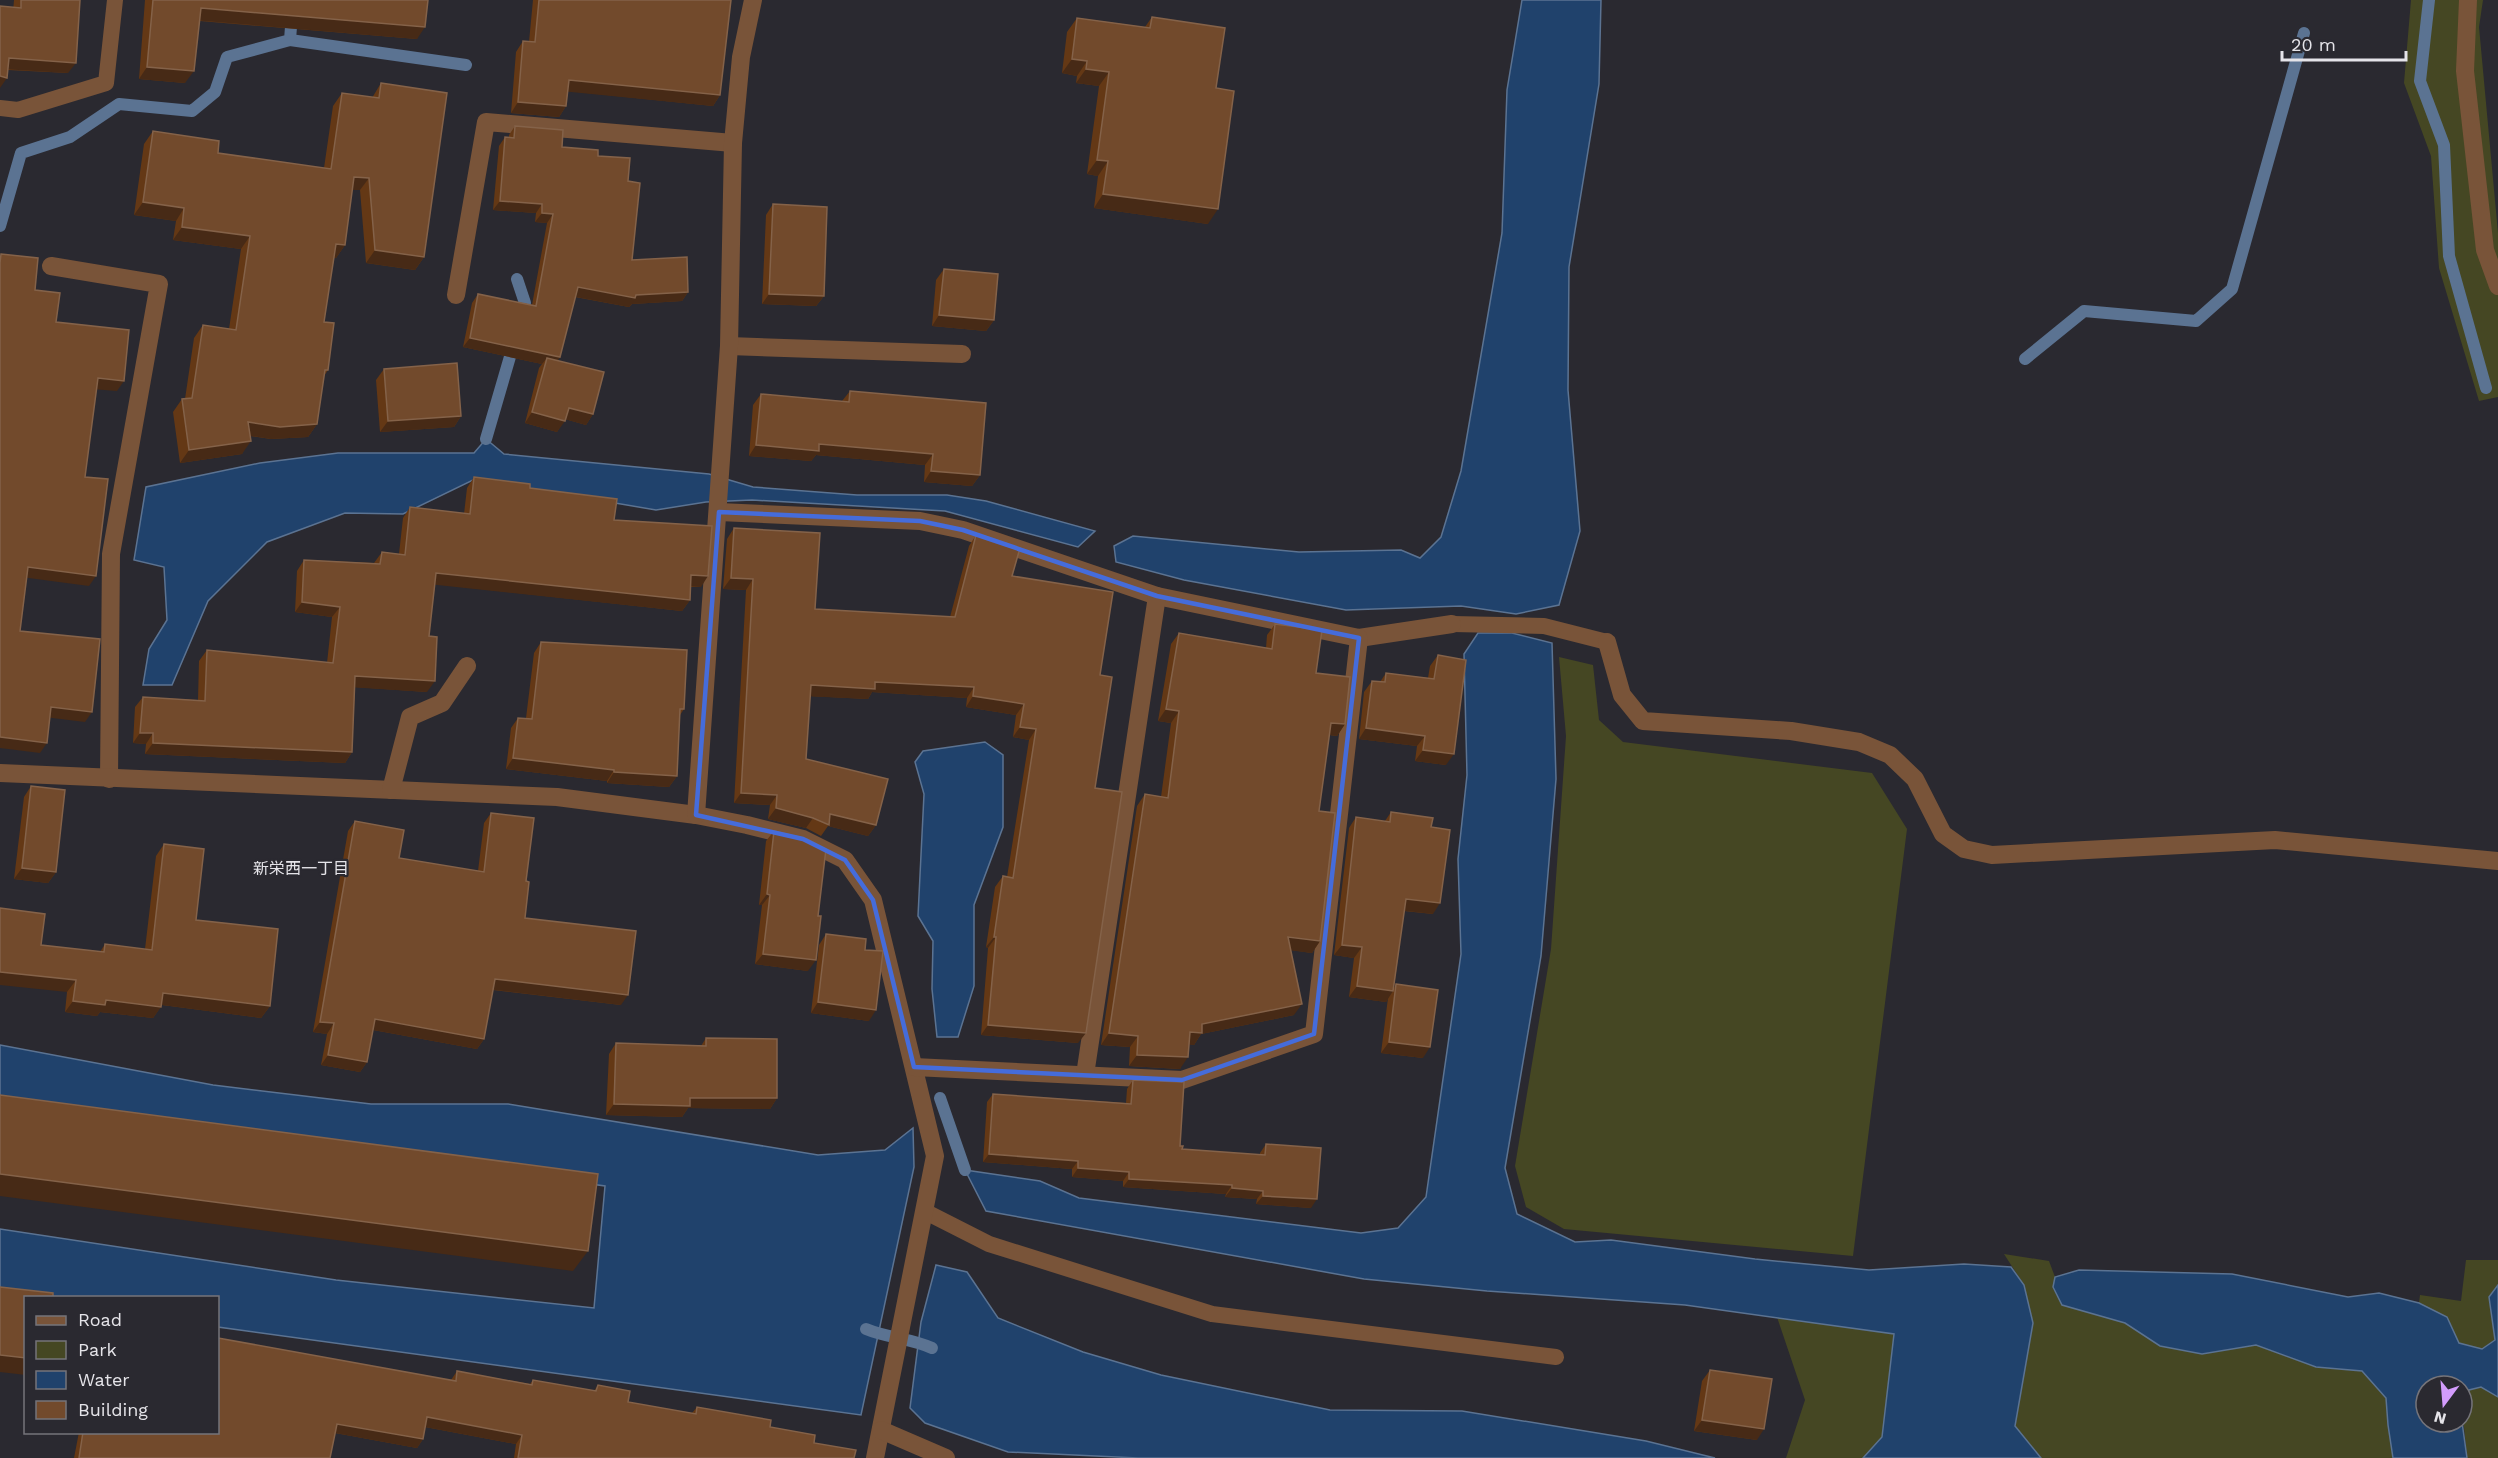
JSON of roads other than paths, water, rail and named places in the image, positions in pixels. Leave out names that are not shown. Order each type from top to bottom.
[{"type":"street","points":[[696,815],[729,346],[733,143],[741,57],[753,0]]},
{"type":"street","points":[[2468,0],[2465,71],[2485,250],[2498,286]]},
{"type":"street","points":[[456,295],[486,122],[733,143]]},
{"type":"street","points":[[51,266],[159,284],[111,554],[109,779]]},
{"type":"street","points":[[729,346],[962,354]]},
{"type":"street","points":[[719,512],[920,521],[963,530],[1157,596],[1359,638],[1452,624]]},
{"type":"street","points":[[1085,1075],[1157,596]]},
{"type":"street","points":[[914,1067],[1182,1080],[1314,1034],[1359,638]]},
{"type":"street","points":[[1608,642],[1622,695],[1643,721],[1791,732],[1859,742],[1890,755],[1915,778],[1943,834],[1964,849],[1992,855],[2275,840],[2498,861]]},
{"type":"street","points":[[391,790],[410,717],[442,703],[467,666]]},
{"type":"street","points":[[0,773],[557,798],[696,815],[747,825],[803,839],[845,860],[873,900],[935,1156],[875,1458]]},
{"type":"street","points":[[880,1430],[946,1458]]},
{"type":"lane","points":[[0,108],[18,110],[106,83],[115,0]]},
{"type":"lane","points":[[1452,624],[1544,626],[1608,642]]},
{"type":"lane","points":[[924,1211],[989,1245],[1212,1314],[1556,1357]]},
{"type":"water","points":[[1522,0],[1601,0],[1599,84],[1569,267],[1568,390],[1580,531],[1559,605],[1516,614],[1461,606],[1346,610],[1184,580],[1116,562],[1114,546],[1133,536],[1299,552],[1401,550],[1420,558],[1441,537],[1461,471],[1502,233],[1507,90]]},
{"type":"water","points":[[486,439],[504,454],[709,474],[753,487],[857,495],[947,495],[986,501],[1095,531],[1078,547],[945,511],[752,500],[706,502],[656,510],[475,479],[403,514],[345,513],[267,542],[208,601],[172,685],[143,685],[149,649],[167,620],[164,567],[134,560],[146,487],[260,463],[338,453],[474,453]]},
{"type":"water","points":[[1478,633],[1512,633],[1552,643],[1556,779],[1541,956],[1505,1168],[1517,1214],[1575,1242],[1611,1240],[1755,1259],[1869,1270],[1964,1264],[2011,1267],[2024,1285],[2033,1323],[2015,1426],[2041,1458],[1863,1458],[1882,1437],[1894,1334],[1685,1305],[1487,1291],[1364,1279],[986,1211],[965,1170],[1040,1181],[1079,1198],[1361,1233],[1398,1228],[1426,1197],[1461,954],[1458,859],[1467,775],[1464,654]]},
{"type":"water","points":[[985,742],[1003,755],[1003,827],[974,905],[974,986],[958,1037],[937,1037],[932,989],[933,941],[918,916],[924,794],[915,762],[923,751]]},
{"type":"water","points":[[0,1045],[213,1085],[371,1104],[508,1104],[818,1155],[885,1150],[913,1128],[914,1167],[861,1415],[219,1327],[219,1296],[24,1296],[24,1299],[0,1299],[0,1229],[336,1280],[594,1308],[605,1186],[0,1106]]},
{"type":"water","points":[[936,1265],[967,1272],[998,1318],[1083,1352],[1161,1375],[1330,1410],[1462,1411],[1646,1441],[1715,1458],[1138,1458],[1008,1452],[925,1423],[910,1408],[921,1322]]},
{"type":"water","points":[[2079,1270],[2232,1274],[2348,1297],[2379,1293],[2419,1303],[2447,1317],[2459,1343],[2482,1349],[2495,1340],[2489,1297],[2498,1285],[2498,1397],[2481,1387],[2474,1389],[2474,1374],[2414,1374],[2414,1434],[2464,1434],[2467,1458],[2393,1458],[2386,1398],[2362,1371],[2316,1367],[2256,1345],[2202,1354],[2160,1346],[2125,1323],[2062,1305],[2053,1287],[2055,1277]]},
{"type":"waterway","points":[[0,226],[21,153],[70,137],[119,104],[192,111],[215,92],[227,57],[290,40],[293,0]]},
{"type":"waterway","points":[[2429,0],[2420,81],[2444,145],[2449,256],[2486,388]]},
{"type":"waterway","points":[[2025,359],[2084,311],[2196,321],[2232,289],[2304,33]]},
{"type":"waterway","points":[[290,40],[466,65]]},
{"type":"waterway","points":[[517,279],[525,303],[521,317]]},
{"type":"waterway","points":[[486,439],[514,343]]},
{"type":"waterway","points":[[940,1098],[965,1170]]},
{"type":"waterway","points":[[866,1329],[932,1348]]},
{"type":"district","name":"新栄西一丁目","points":[[301,868]]}]
